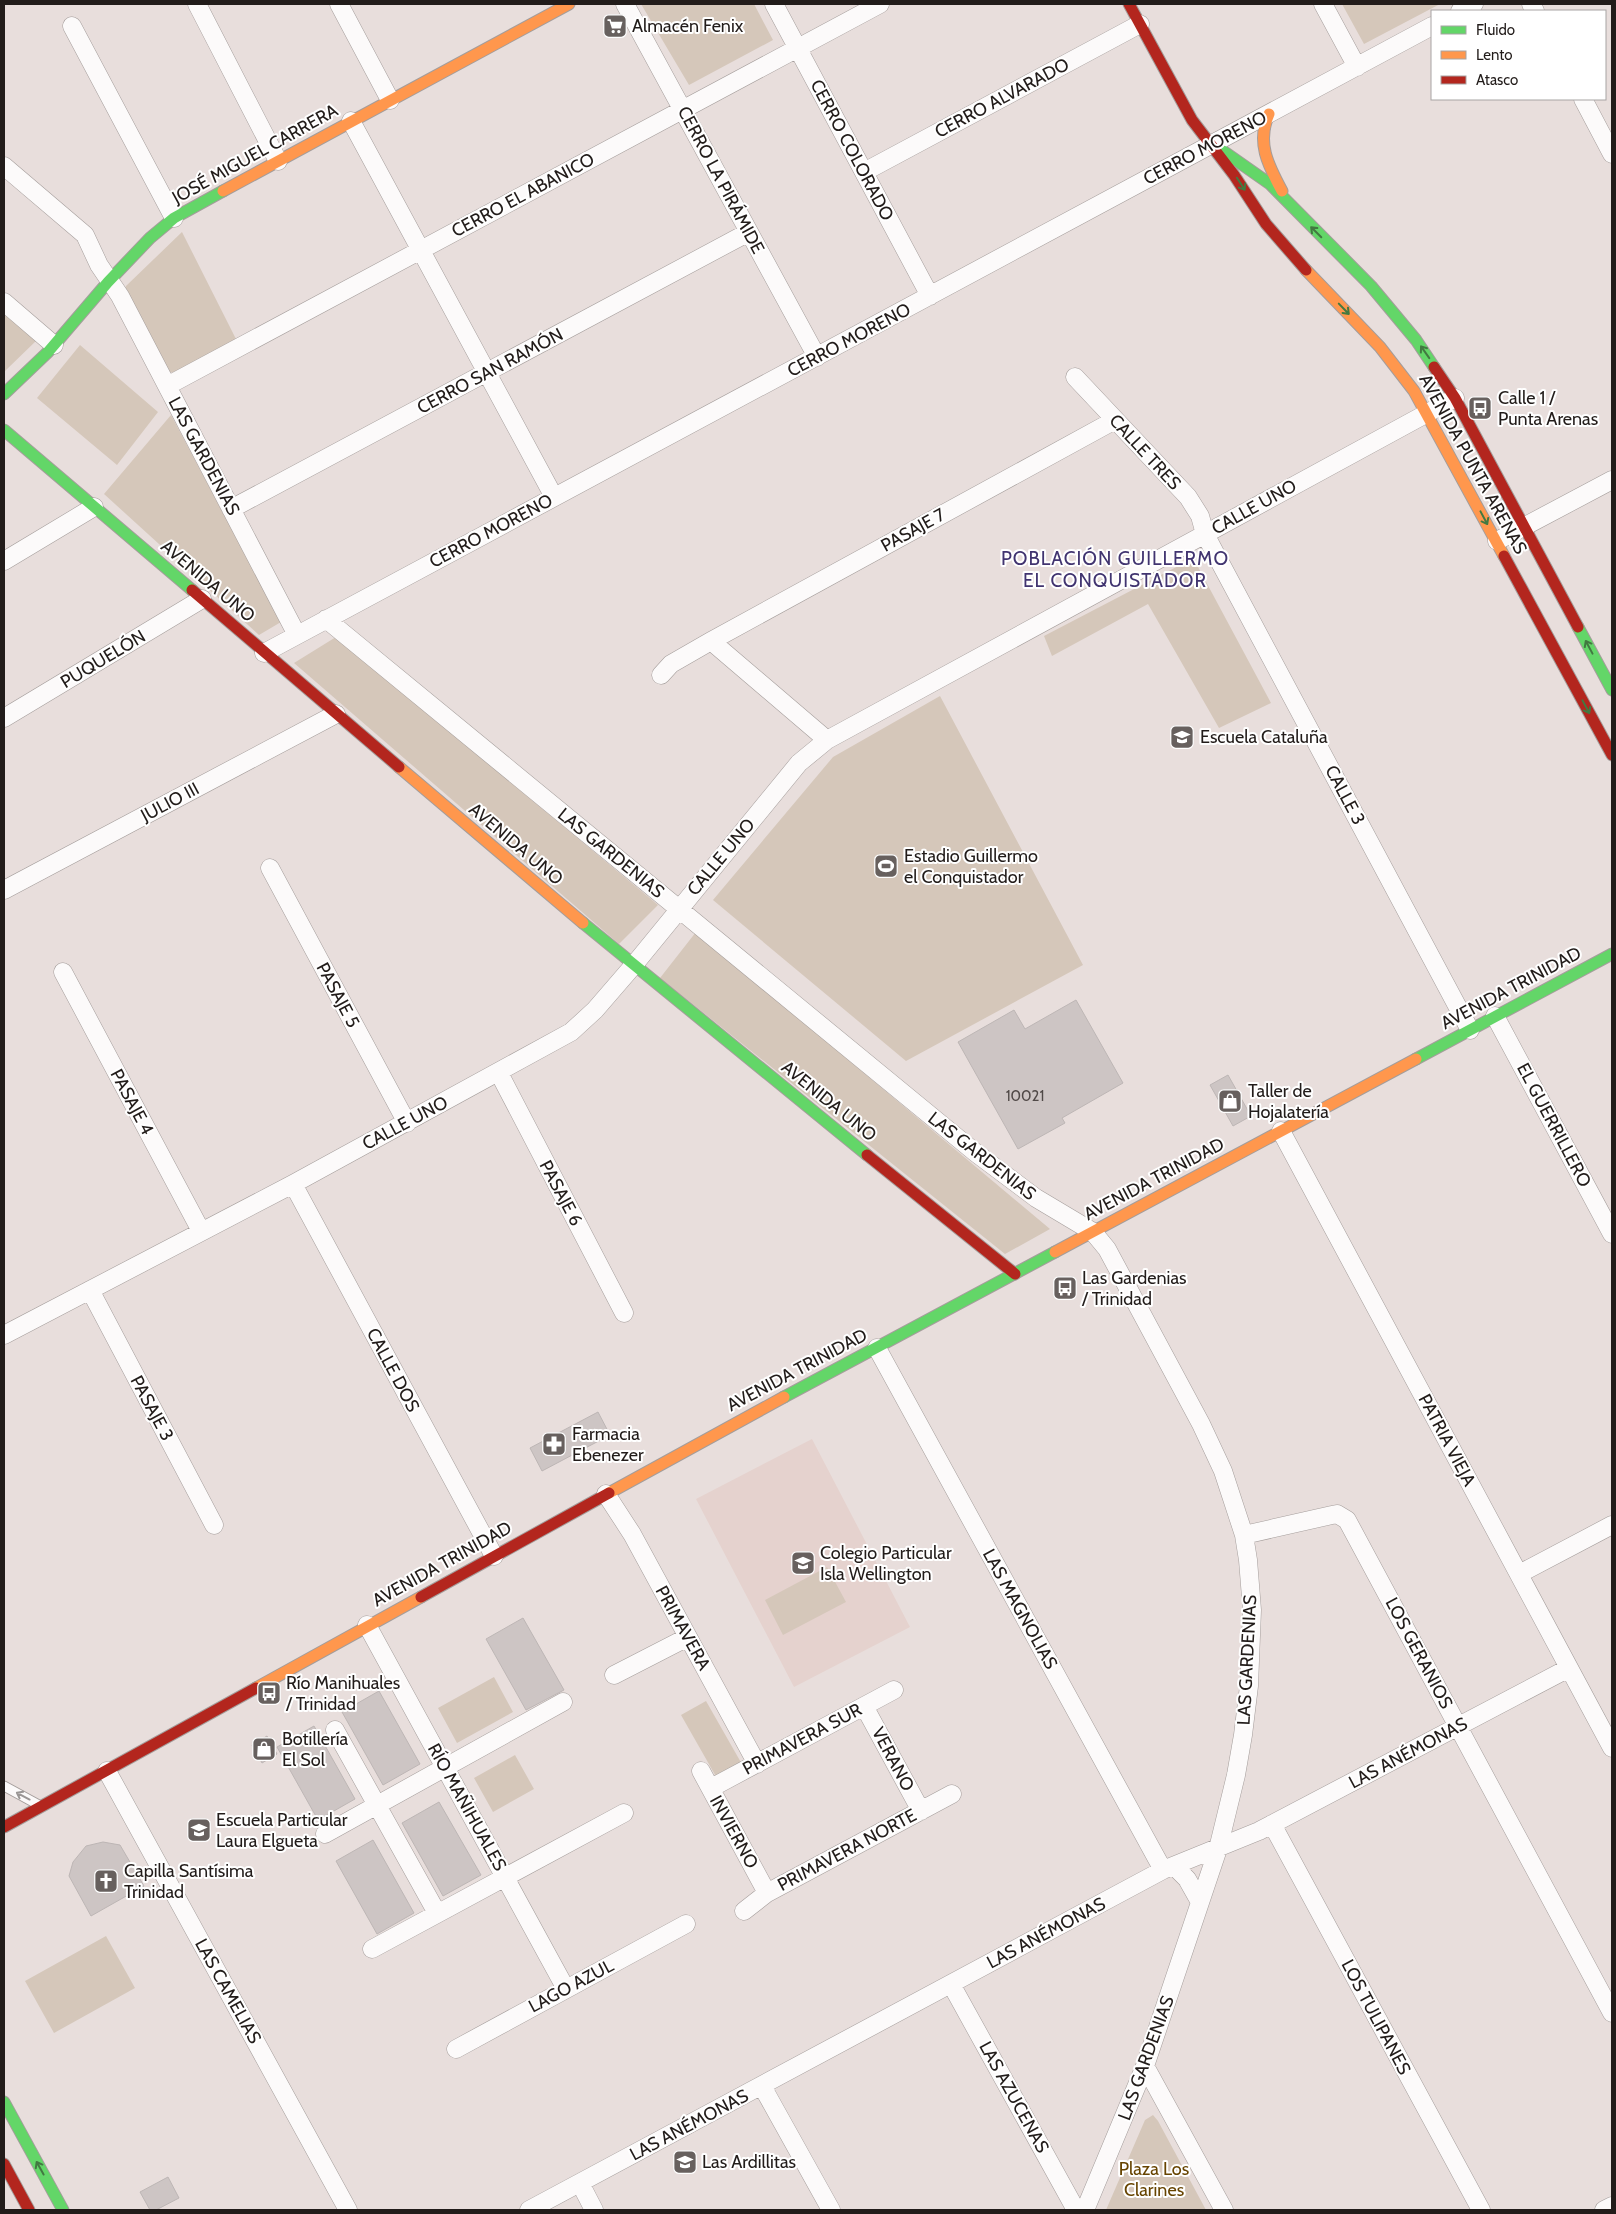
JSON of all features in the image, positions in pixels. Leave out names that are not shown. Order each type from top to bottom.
[{"type":"main road","name":"JOSÉ MIGUEL CARRERA","points":[[4,394],[40,362],[108,279],[136,249],[174,218],[569,4]]},
{"type":"main road","name":"AVENIDA PUNTA ARENAS","points":[[1129,4],[1192,120],[1212,145],[1275,235],[1380,347],[1414,390],[1612,755]]},
{"type":"main road","points":[[1269,114],[1263,128],[1262,145],[1290,204]]},
{"type":"main road","name":"AVENIDA PUNTA ARENAS","points":[[1212,145],[1248,167],[1290,204],[1394,313],[1422,347],[1455,398],[1612,690]]},
{"type":"main road","name":"AVENIDA UNO","points":[[4,430],[633,966],[1015,1274]]},
{"type":"main road","name":"AVENIDA TRINIDAD","points":[[4,1827],[606,1494],[1612,954]]},
{"type":"main road","points":[[4,2102],[63,2210]]},
{"type":"main road","points":[[4,2164],[29,2210]]},
{"type":"street","points":[[197,4],[278,161]]},
{"type":"street","points":[[339,4],[390,100]]},
{"type":"street","name":"CERRO LA PIRÁMIDE","points":[[625,4],[817,357]]},
{"type":"street","name":"CERRO COLORADO","points":[[774,4],[930,296]]},
{"type":"street","name":"CERRO EL ABANICO","points":[[167,386],[880,4]]},
{"type":"street","points":[[1323,4],[1357,67]]},
{"type":"street","points":[[1462,10],[1474,4]]},
{"type":"street","name":"CERRO ALVARADO","points":[[864,172],[1140,24]]},
{"type":"street","points":[[72,26],[174,218]]},
{"type":"street","name":"CERRO MORENO","points":[[264,653],[1431,27]]},
{"type":"street","points":[[1584,100],[1612,154]]},
{"type":"street","points":[[351,121],[554,497]]},
{"type":"street","name":"LAS GARDENIAS","points":[[4,166],[85,235],[99,265],[120,296],[297,635]]},
{"type":"street","name":"CERRO SAN RAMÓN","points":[[231,509],[749,232]]},
{"type":"street","points":[[4,302],[54,345]]},
{"type":"street","name":"CALLE TRES","points":[[1074,378],[1188,498],[1200,516],[1205,534]]},
{"type":"street","name":"CALLE UNO","points":[[4,1335],[293,1184],[571,1032],[595,1010],[633,966],[799,763],[827,740],[1455,398]]},
{"type":"street","name":"PASAJE 7","points":[[661,675],[671,664],[710,641],[1115,420]]},
{"type":"street","points":[[1497,541],[1612,480]]},
{"type":"street","points":[[4,562],[94,507]]},
{"type":"street","name":"CALLE 3","points":[[1205,534],[1470,1030]]},
{"type":"street","name":"PUQUELÓN","points":[[4,718],[202,599]]},
{"type":"street","name":"LAS GARDENIAS","points":[[326,619],[1007,1178],[1066,1218],[1093,1232],[1107,1249],[1209,1440],[1232,1495],[1244,1535],[1248,1560],[1252,1610],[1249,1686],[1236,1775],[1218,1849],[1145,2066],[1086,2210]]},
{"type":"street","points":[[710,641],[827,740]]},
{"type":"street","name":"JULIO III","points":[[4,890],[336,714]]},
{"type":"street","name":"PASAJE 5","points":[[270,868],[407,1123]]},
{"type":"street","name":"PASAJE 4","points":[[63,972],[201,1232]]},
{"type":"street","name":"EL GUERRILLERO","points":[[1495,1016],[1612,1234]]},
{"type":"street","name":"PASAJE 6","points":[[498,1073],[624,1313]]},
{"type":"street","name":"PATRIA VIEJA","points":[[1281,1131],[1612,1748]]},
{"type":"street","name":"CALLE DOS","points":[[293,1184],[494,1556]]},
{"type":"street","name":"PASAJE 3","points":[[90,1290],[214,1525]]},
{"type":"street","name":"LAS MAGNOLIAS","points":[[877,1348],[1168,1868]]},
{"type":"street","name":"PRIMAVERA","points":[[606,1494],[632,1534],[757,1764]]},
{"type":"street","name":"LOS GERANIOS","points":[[1244,1535],[1337,1514],[1347,1520],[1612,2013]]},
{"type":"street","points":[[1519,1574],[1612,1525]]},
{"type":"street","name":"RÍO MAÑIHUALES","points":[[367,1625],[566,1989]]},
{"type":"street","points":[[614,1675],[688,1637]]},
{"type":"street","name":"LAS ANÉMONAS","points":[[529,2210],[1168,1868],[1218,1849],[1272,1824],[1569,1668]]},
{"type":"street","name":"PRIMAVERA SUR","points":[[710,1788],[894,1690]]},
{"type":"street","points":[[325,1834],[563,1702]]},
{"type":"street","name":"VERANO","points":[[864,1706],[921,1811]]},
{"type":"street","points":[[335,1730],[437,1913]]},
{"type":"street","name":"LAS CAMELIAS","points":[[107,1771],[348,2210]]},
{"type":"street","name":"INVIERNO","points":[[701,1771],[768,1893]]},
{"type":"street","name":"PRIMAVERA NORTE","points":[[744,1911],[768,1893],[952,1794]]},
{"type":"street","points":[[372,1949],[624,1813]]},
{"type":"street","name":"LOS TULIPANES","points":[[1272,1824],[1481,2210]]},
{"type":"street","points":[[1168,1868],[1187,1879],[1200,1902]]},
{"type":"street","name":"LAGO AZUL","points":[[456,2049],[686,1924]]},
{"type":"street","name":"LAS AZUCENAS","points":[[951,1984],[1076,2210]]},
{"type":"street","points":[[1145,2066],[1224,2210]]},
{"type":"street","points":[[762,2086],[831,2210]]},
{"type":"street","points":[[580,2183],[594,2210]]},
{"type":"street","points":[[1604,2210],[1612,2206]]},
{"type":"lane","points":[[4,1786],[42,1807]]},
{"type":"shaded area","name":"Colegio Particular Isla Wellington","points":[[812,1439],[910,1627],[794,1687],[696,1499]]},
{"type":"green space","points":[[641,4],[754,4],[773,40],[689,85]]},
{"type":"green space","points":[[1342,4],[1440,4],[1364,44]]},
{"type":"green space","points":[[182,232],[237,341],[176,373],[168,372],[125,292],[126,286]]},
{"type":"green space","points":[[4,309],[38,339],[4,372]]},
{"type":"green space","points":[[80,345],[158,412],[117,465],[37,398]]},
{"type":"green space","points":[[171,415],[281,622],[259,635],[104,494]]},
{"type":"green space","points":[[1184,563],[1197,565],[1271,703],[1219,728],[1148,604],[1052,656],[1044,636]]},
{"type":"green space","points":[[336,637],[658,905],[619,944],[294,663]]},
{"type":"green space","name":"Estadio Guillermo el Conquistador","points":[[940,696],[1083,965],[906,1061],[713,900],[833,757]]},
{"type":"green space","points":[[696,932],[1050,1229],[1005,1254],[660,978]]},
{"type":"green space","points":[[827,1567],[846,1602],[783,1635],[765,1600]]},
{"type":"green space","points":[[494,1677],[513,1712],[457,1743],[438,1708]]},
{"type":"green space","points":[[706,1701],[743,1766],[718,1780],[681,1715]]},
{"type":"green space","points":[[515,1755],[534,1789],[493,1812],[474,1778]]},
{"type":"green space","points":[[106,1936],[135,1988],[54,2033],[25,1981]]},
{"type":"green space","name":"Plaza Los Clarines","points":[[1153,2115],[1206,2210],[1106,2210],[1145,2120]]},
{"type":"building","points":[[1076,1000],[1123,1083],[1062,1118],[1065,1123],[1018,1149],[958,1042],[1014,1010],[1025,1029]]},
{"type":"building","name":"Taller de Hojalatería","points":[[1228,1075],[1251,1116],[1233,1126],[1210,1085]]},
{"type":"building","points":[[598,1412],[610,1435],[542,1471],[530,1448]]},
{"type":"building","points":[[523,1618],[564,1690],[526,1710],[486,1639]]},
{"type":"building","points":[[379,1691],[420,1764],[383,1785],[342,1712]]},
{"type":"building","points":[[314,1726],[355,1799],[318,1820],[277,1747]]},
{"type":"building","name":"Botillería El Sol","points":[[267,1736],[277,1754],[262,1763],[252,1745]]},
{"type":"building","points":[[439,1802],[481,1875],[443,1896],[402,1823]]},
{"type":"building","points":[[373,1840],[414,1913],[377,1934],[336,1861]]},
{"type":"building","name":"Capilla Santísima Trinidad","points":[[103,1842],[120,1845],[144,1886],[91,1916],[69,1876],[73,1862],[86,1846]]},
{"type":"building","points":[[168,2177],[179,2198],[156,2210],[150,2210],[140,2192]]},
{"type":"traffic: fast","points":[[1223,151],[1270,184],[1371,286],[1416,340],[1434,367]]},
{"type":"traffic: fast","points":[[4,394],[48,352],[108,282],[150,238],[174,218],[223,191]]},
{"type":"traffic: fast","points":[[4,430],[192,590]]},
{"type":"traffic: fast","points":[[1578,627],[1612,690]]},
{"type":"traffic: fast","points":[[583,923],[867,1155]]},
{"type":"traffic: fast","points":[[1416,1059],[1612,954]]},
{"type":"traffic: fast","points":[[784,1397],[1055,1252]]},
{"type":"traffic: fast","points":[[4,2102],[63,2210]]},
{"type":"traffic: slow","points":[[223,191],[569,4]]},
{"type":"traffic: slow","points":[[1269,114],[1265,124],[1265,153],[1282,191]]},
{"type":"traffic: slow","points":[[1306,270],[1380,347],[1414,391],[1504,556]]},
{"type":"traffic: slow","points":[[399,767],[583,923]]},
{"type":"traffic: slow","points":[[1055,1252],[1416,1059]]},
{"type":"traffic: slow","points":[[609,1493],[784,1397]]},
{"type":"traffic: slow","points":[[256,1688],[421,1597]]},
{"type":"traffic: jam","points":[[1129,4],[1192,120],[1234,175],[1266,224],[1306,270]]},
{"type":"traffic: jam","points":[[1434,367],[1455,398],[1578,627]]},
{"type":"traffic: jam","points":[[1504,556],[1612,755]]},
{"type":"traffic: jam","points":[[192,590],[399,767]]},
{"type":"traffic: jam","points":[[867,1155],[1015,1274]]},
{"type":"traffic: jam","points":[[421,1597],[609,1493]]},
{"type":"traffic: jam","points":[[4,1827],[256,1688]]},
{"type":"traffic: jam","points":[[4,2164],[29,2210]]},
{"type":"place","name":"Almacén Fenix","points":[[615,26]]},
{"type":"place","name":"Calle 1 / Punta Arenas","points":[[1480,408]]},
{"type":"place","name":"Escuela Cataluña","points":[[1182,737]]},
{"type":"place","name":"Estadio Guillermo el Conquistador","points":[[886,866]]},
{"type":"place","name":"Taller de Hojalatería","points":[[1230,1101]]},
{"type":"place","name":"Las Gardenias / Trinidad","points":[[1065,1288]]},
{"type":"place","name":"Farmacia Ebenezer","points":[[554,1444]]},
{"type":"place","name":"Colegio Particular Isla Wellington","points":[[803,1563]]},
{"type":"place","name":"Río Manihuales / Trinidad","points":[[269,1693]]},
{"type":"place","name":"Botillería El Sol","points":[[264,1749]]},
{"type":"place","name":"Escuela Particular Laura Elgueta","points":[[199,1830]]},
{"type":"place","name":"Capilla Santísima Trinidad","points":[[106,1881]]},
{"type":"place","name":"Las Ardillitas","points":[[685,2162]]},
{"type":"district","name":"POBLACIÓN GUILLERMO EL CONQUISTADOR","points":[[1115,569]]}]
